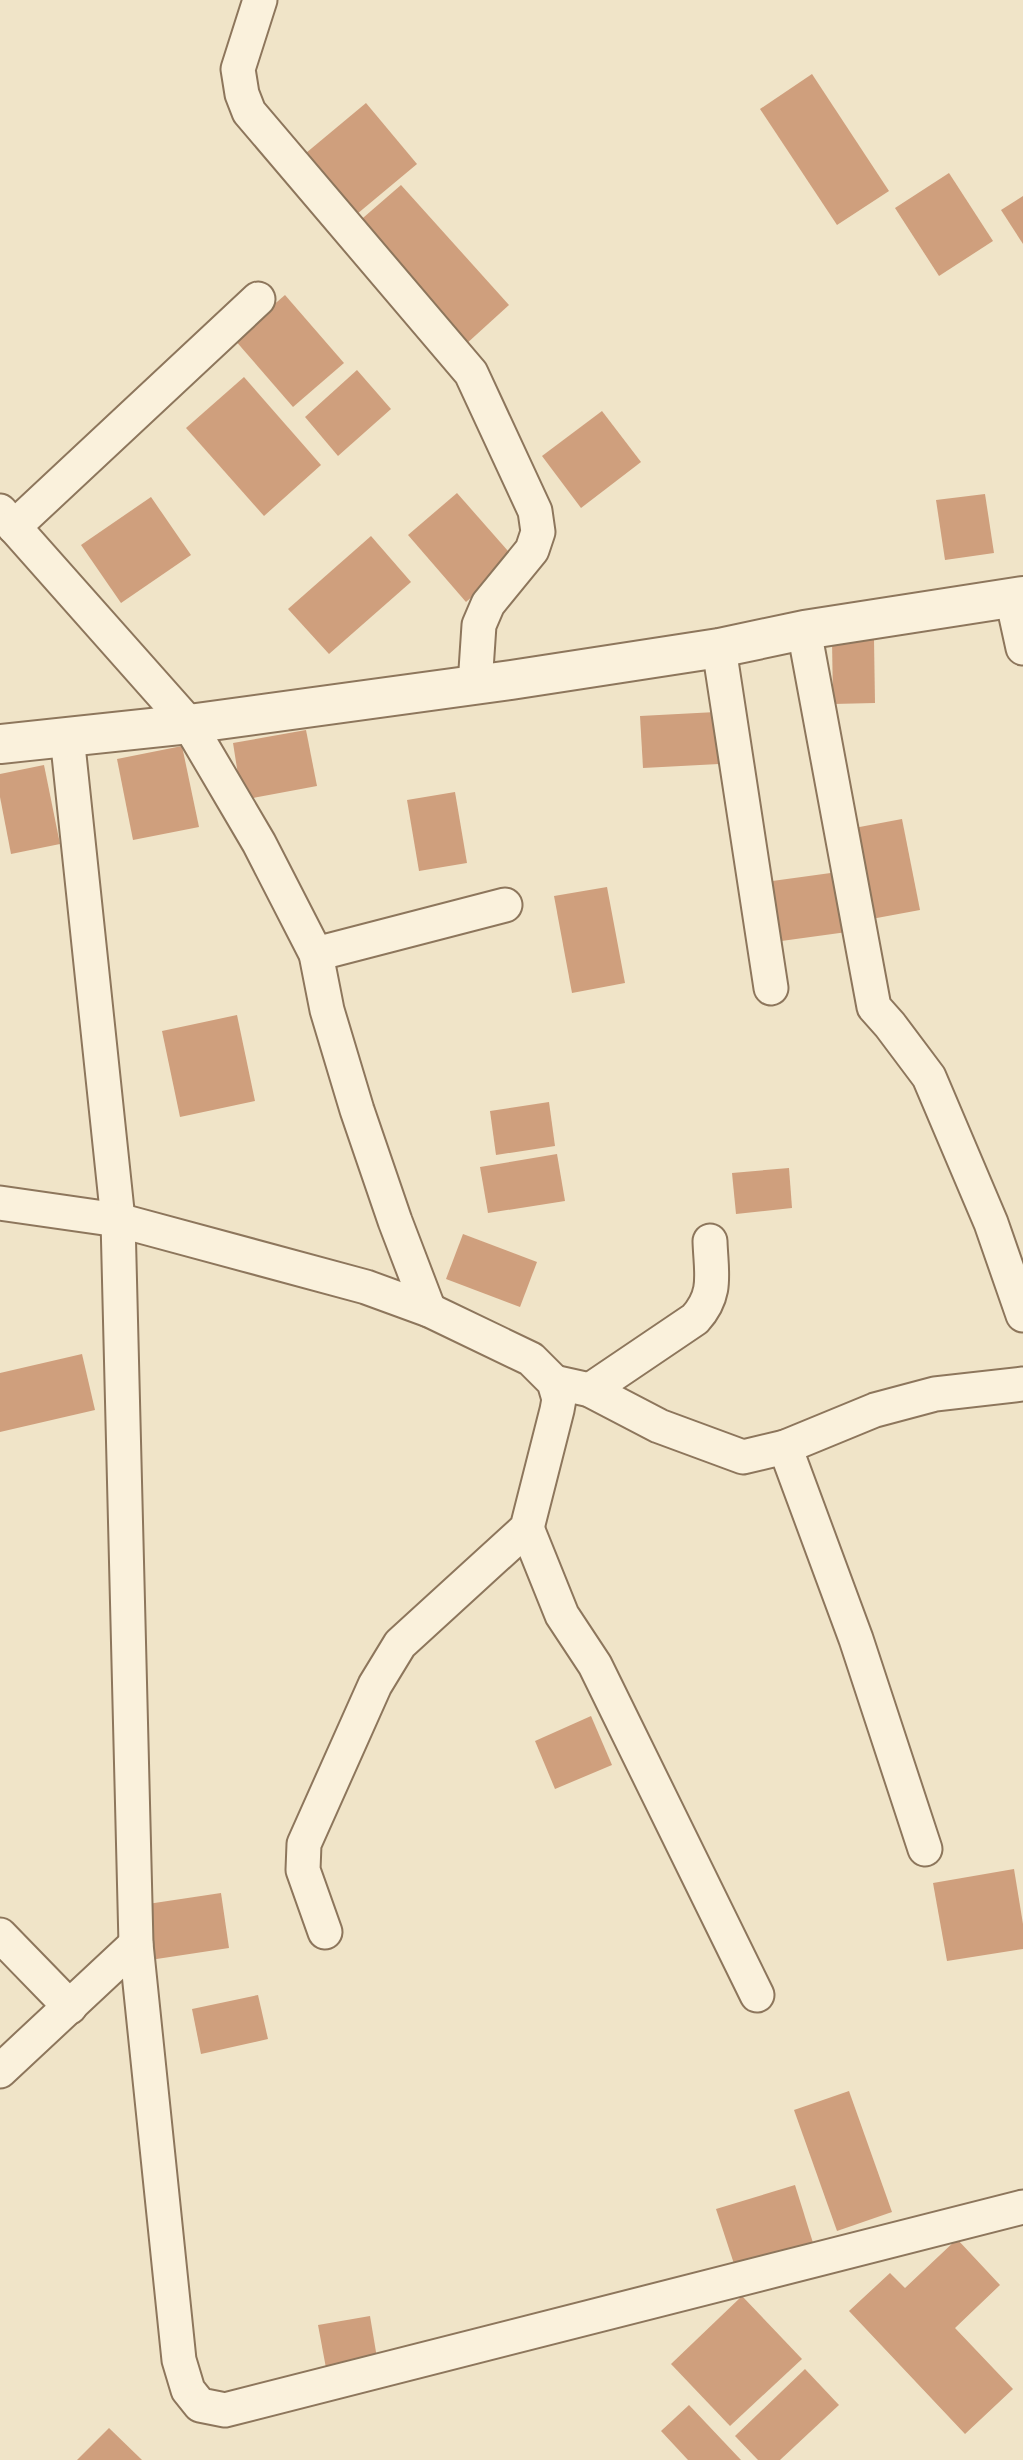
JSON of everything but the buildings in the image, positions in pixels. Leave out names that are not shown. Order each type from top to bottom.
[{"type":"street","points":[[260,0],[238,69],[242,94],[249,112],[471,373],[535,511],[538,532],[532,550],[488,604],[479,625],[475,685]]},
{"type":"street","points":[[258,299],[7,519],[189,724],[260,843],[316,954],[327,1010],[357,1110],[429,1310]]},
{"type":"street","points":[[0,744],[189,724],[475,685],[719,648],[804,630],[1018,597],[1023,648]]},
{"type":"street","points":[[804,630],[874,1007],[929,1077],[991,1223],[1023,1315]]},
{"type":"street","points":[[719,648],[771,988]]},
{"type":"street","points":[[67,736],[118,1220],[136,1944],[179,2360],[188,2390],[200,2404],[225,2410],[1023,2207]]},
{"type":"street","points":[[316,954],[505,905]]},
{"type":"street","points":[[0,1203],[118,1220],[366,1287],[429,1310],[531,1359],[554,1382],[559,1399],[557,1410],[527,1528],[400,1644],[376,1685],[304,1844],[303,1870],[325,1932]]},
{"type":"street","points":[[590,1390],[695,1319],[705,1308],[712,1293],[710,1241]]},
{"type":"street","points":[[554,1382],[590,1390],[659,1426],[743,1457],[785,1447],[875,1410],[935,1394],[1023,1384]]},
{"type":"street","points":[[785,1447],[856,1639],[925,1849]]},
{"type":"street","points":[[527,1528],[562,1615],[594,1665],[757,1995]]},
{"type":"street","points":[[0,1935],[69,2007]]},
{"type":"street","points":[[0,2071],[136,1944]]}]
